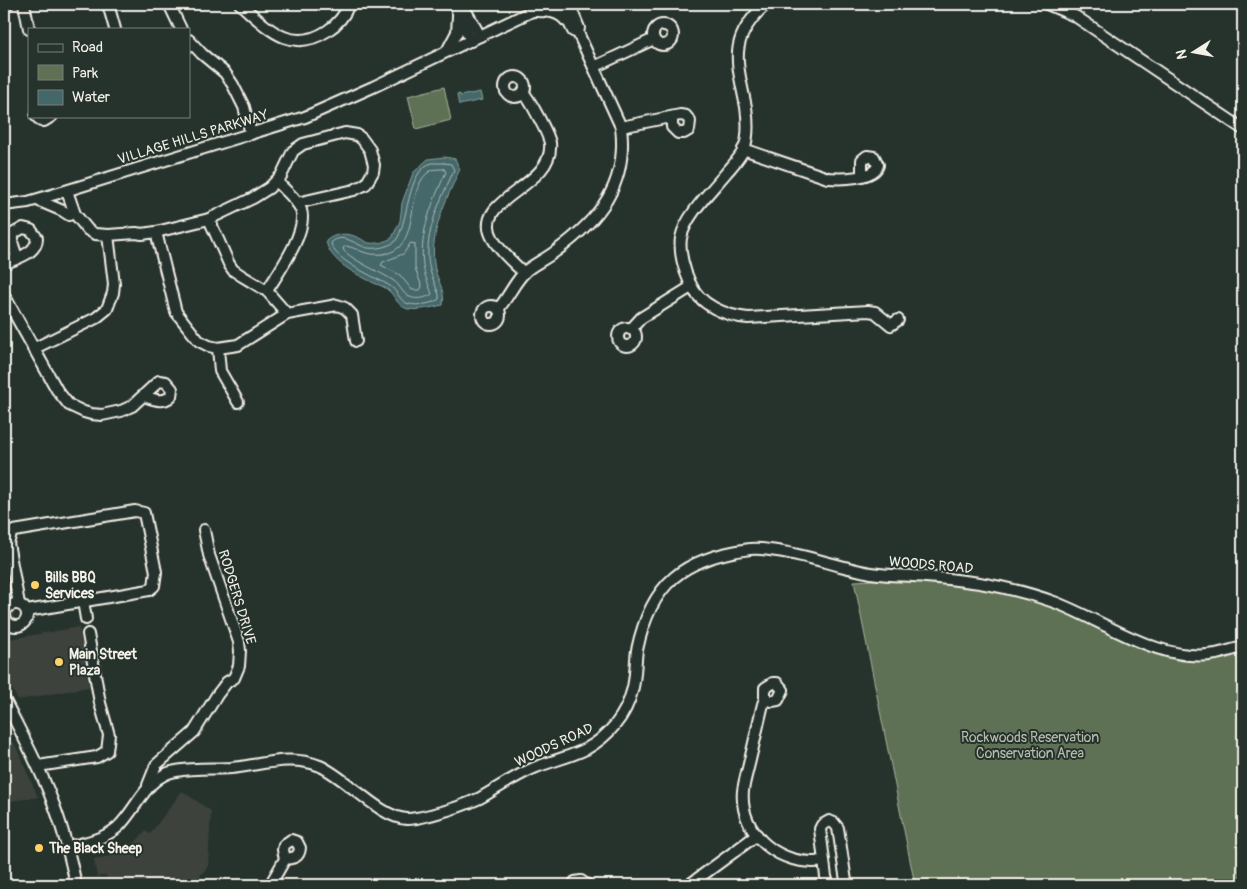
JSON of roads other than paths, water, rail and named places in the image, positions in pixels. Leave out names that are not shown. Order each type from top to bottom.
[{"type":"street","points":[[24,4],[29,28]]},
{"type":"street","points":[[108,4],[115,28]]},
{"type":"street","points":[[169,4],[181,28]]},
{"type":"street","points":[[240,4],[273,33],[281,37],[297,40],[315,38],[333,27],[345,13],[349,4]]},
{"type":"street","points":[[454,4],[458,15],[475,39]]},
{"type":"street","points":[[462,4],[475,39]]},
{"type":"street","name":"VILLAGE HILLS PARKWAY","points":[[4,205],[37,200],[305,117],[374,88],[547,4]]},
{"type":"street","points":[[498,309],[524,273],[556,252],[580,232],[606,201],[616,183],[622,163],[623,142],[621,127],[594,67],[562,8],[562,4]]},
{"type":"street","points":[[569,4],[579,28],[574,30]]},
{"type":"street","points":[[766,4],[744,30],[737,58],[748,119],[744,149],[698,206],[681,238],[684,264],[692,287],[710,305],[737,317],[868,311],[875,312],[891,325],[898,320]]},
{"type":"street","points":[[1046,4],[1075,16],[1243,129]]},
{"type":"street","points":[[533,11],[553,12],[562,16],[574,30]]},
{"type":"street","points":[[447,51],[457,32],[458,15]]},
{"type":"street","points":[[594,67],[654,38]]},
{"type":"street","points":[[190,41],[225,74],[233,85],[244,107],[251,134]]},
{"type":"street","points":[[523,92],[530,100],[546,132],[549,141],[549,156],[547,162],[537,175],[494,208],[488,221],[493,239],[524,273]]},
{"type":"street","points":[[621,127],[675,117]]},
{"type":"street","points":[[38,118],[41,121],[49,118]]},
{"type":"street","points":[[64,192],[69,215],[79,230],[87,235],[97,239],[156,232],[208,219],[254,198],[269,188],[281,176],[293,151],[303,144],[345,133],[357,135],[362,139],[370,150],[374,165],[373,172],[366,184],[354,190],[297,203]]},
{"type":"street","points":[[744,149],[823,177],[842,179],[862,176],[874,173],[878,168],[878,162],[874,157],[867,156],[860,164],[862,176]]},
{"type":"street","points":[[267,291],[291,250],[299,232],[301,210],[297,203],[276,181]]},
{"type":"street","points":[[64,192],[78,220],[95,234],[110,238]]},
{"type":"street","points":[[37,200],[69,215]]},
{"type":"street","points":[[208,219],[233,270],[267,291],[287,314]]},
{"type":"street","points":[[156,232],[176,312],[194,337],[209,346],[218,348],[238,345],[287,314],[329,306],[342,306],[352,315],[356,341]]},
{"type":"street","points":[[33,349],[96,318],[107,310],[113,293],[112,258],[114,255],[110,238]]},
{"type":"street","points":[[4,264],[17,257]]},
{"type":"street","points":[[631,329],[641,318],[692,287]]},
{"type":"street","points":[[4,295],[33,349],[63,399],[69,405],[84,412],[102,415],[121,411],[132,406],[144,396]]},
{"type":"street","points":[[218,348],[220,371],[238,402]]},
{"type":"street","points":[[23,608],[12,605],[6,609],[5,623],[13,627],[24,624],[27,618],[23,608],[8,543],[14,531],[135,511],[144,513],[156,572],[154,586],[149,590],[83,601],[23,608]]},
{"type":"street","name":"RODGERS DRIVE","points":[[147,789],[156,765],[194,732],[227,682],[234,678],[239,666],[239,642],[210,555],[204,530]]},
{"type":"street","name":"WOODS ROAD","points":[[67,847],[101,838],[116,829],[147,789],[156,780],[170,771],[230,768],[295,760],[317,765],[336,775],[388,814],[405,819],[455,808],[476,800],[532,769],[586,749],[607,735],[619,719],[632,694],[636,655],[641,635],[660,591],[670,579],[695,563],[727,553],[754,548],[791,552],[875,574],[950,579],[1003,586],[1056,603],[1161,650],[1189,654],[1216,654],[1243,647]]},
{"type":"street","points":[[83,601],[86,619]]},
{"type":"street","points":[[38,766],[97,757],[107,750],[109,735],[100,703],[88,634]]},
{"type":"street","points":[[4,699],[38,766],[52,801],[67,847],[76,885]]},
{"type":"street","points":[[765,699],[743,791],[745,810],[757,835],[768,848],[779,855],[803,862],[814,863],[824,861]]},
{"type":"street","points":[[830,885],[824,861],[820,829],[822,825],[829,821],[838,828],[846,881],[843,885]]},
{"type":"street","points":[[689,885],[757,835]]},
{"type":"street","points":[[270,885],[285,859]]},
{"type":"street","points":[[572,885],[575,882],[581,881],[587,885]]},
{"type":"water","points":[[480,92],[482,100],[459,105],[457,95]]},
{"type":"water","points":[[445,157],[455,159],[460,169],[437,227],[433,251],[436,274],[444,299],[443,305],[421,309],[404,308],[387,289],[359,276],[338,261],[328,248],[326,241],[333,236],[341,234],[355,236],[369,243],[381,242],[392,238],[400,221],[402,203],[413,173],[428,159]]},
{"type":"place","name":"Bills BBQ Services","points":[[35,585]]},
{"type":"place","name":"Main Street Plaza","points":[[59,662]]},
{"type":"place","name":"The Black Sheep","points":[[39,848]]},
{"type":"park label","name":"Rockwoods Reservation Conservation Area","points":[[1030,746]]}]
